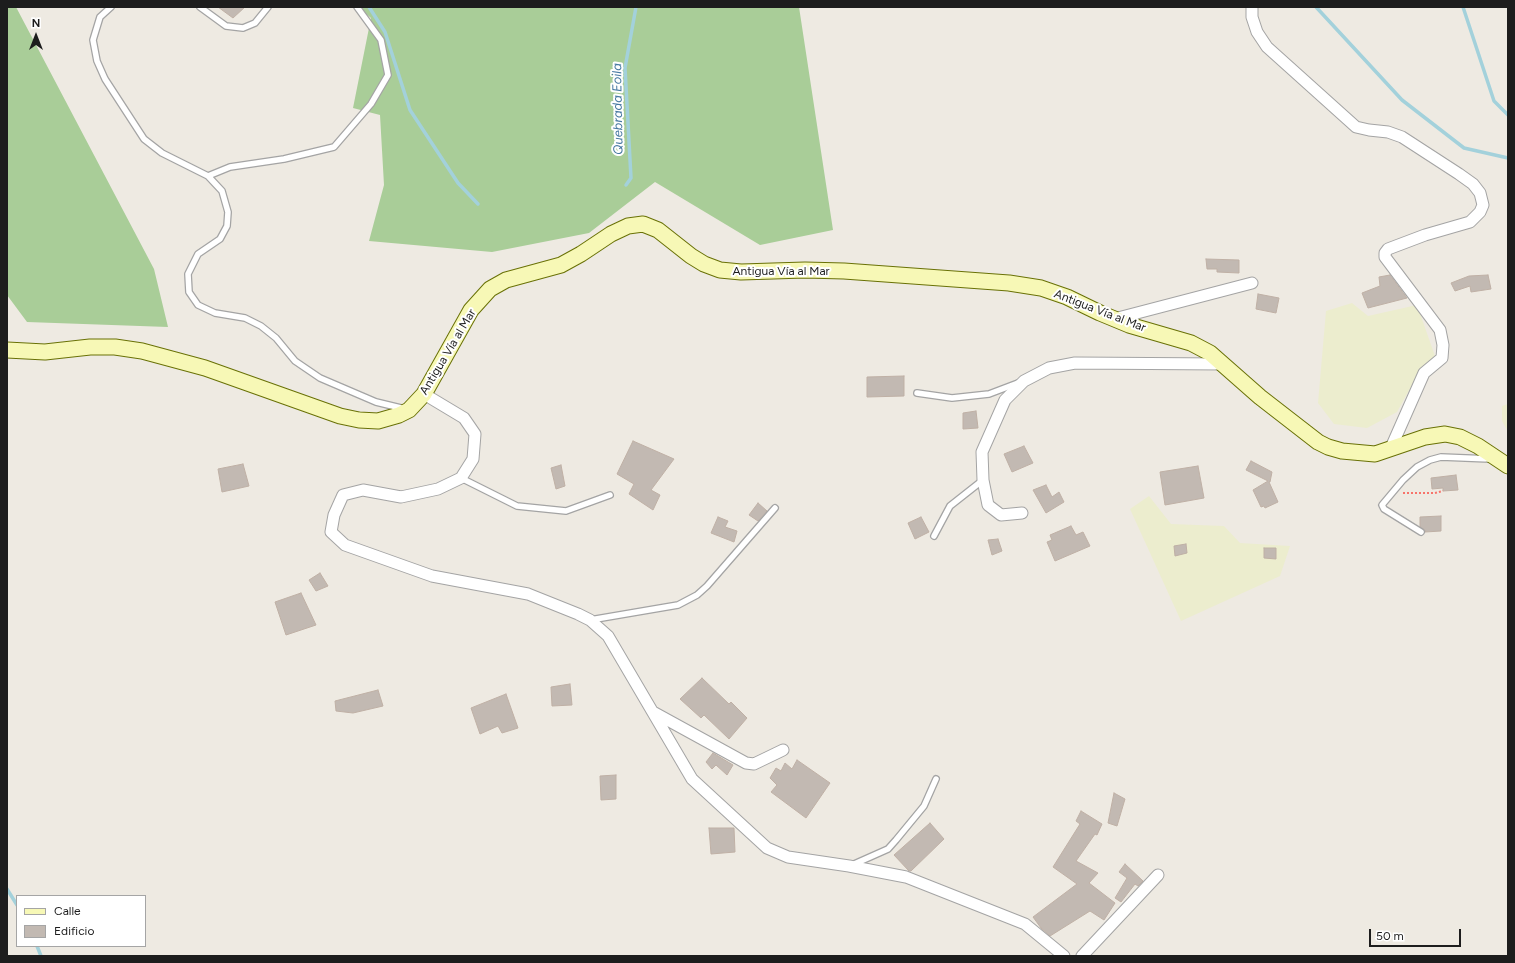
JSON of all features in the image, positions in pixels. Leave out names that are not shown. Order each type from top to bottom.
[{"type":"main road","name":"Antigua Vía al Mar","points":[[7,350],[45,352],[90,346],[115,347],[142,351],[205,368],[340,416],[359,420],[378,421],[399,415],[409,410],[424,394],[471,310],[490,290],[506,280],[561,264],[581,254],[622,228],[643,224],[658,230],[691,256],[704,264],[720,270],[741,272],[806,270],[1009,282],[1041,288],[1067,297],[1129,325],[1191,343],[1210,353],[1260,398],[1318,442],[1342,451],[1358,454],[1375,454],[1425,437],[1445,434],[1460,437],[1478,446],[1502,463]]},
{"type":"street","points":[[1252,7],[1252,17],[1257,32],[1267,47],[1356,126],[1369,130],[1388,132],[1402,137],[1459,174],[1472,184],[1480,193],[1483,205],[1480,212],[1470,222],[1425,235],[1388,249],[1385,253],[1385,257],[1440,330],[1443,345],[1442,358],[1424,373],[1390,450]]},
{"type":"street","points":[[1114,319],[1252,283]]},
{"type":"street","points":[[1022,513],[1001,515],[988,505],[983,480],[982,452],[1005,400],[1024,381],[1049,368],[1075,363],[1223,364]]},
{"type":"street","points":[[424,394],[464,418],[476,434],[473,459],[461,478],[438,489],[401,497],[362,490],[343,495],[334,515],[331,532],[345,545],[432,576],[528,594],[590,620],[608,636],[692,779],[767,848],[788,856],[906,877],[1025,924],[1064,956]]},
{"type":"street","points":[[653,712],[746,763],[754,764],[783,750]]},
{"type":"street","points":[[1082,956],[1158,875]]},
{"type":"lane","points":[[111,7],[100,17],[93,40],[96,61],[105,80],[144,139],[162,154],[208,176],[222,191],[228,212],[227,226],[220,239],[198,254],[188,274],[189,292],[198,305],[215,313],[245,318],[261,326],[276,338],[295,361],[320,378],[376,402],[409,410]]},
{"type":"lane","points":[[200,7],[226,26],[243,28],[255,23],[268,7]]},
{"type":"lane","points":[[208,176],[230,167],[284,159],[334,147],[371,104],[388,75],[381,40],[357,7]]},
{"type":"lane","points":[[917,393],[952,398],[989,394],[1024,381]]},
{"type":"lane","points":[[1420,532],[1384,509],[1382,505],[1392,492],[1418,467],[1441,456],[1454,456],[1502,463]]},
{"type":"lane","points":[[461,478],[517,506],[524,507],[566,511],[610,495]]},
{"type":"lane","points":[[934,536],[950,506],[983,480]]},
{"type":"lane","points":[[590,620],[678,605],[697,595],[708,586],[775,508]]},
{"type":"lane","points":[[850,866],[888,848],[896,840],[924,806],[936,779]]},
{"type":"path","points":[[1392,492],[1412,494],[1443,491]]},
{"type":"green space","points":[[7,7],[16,7],[154,269],[168,327],[27,322],[7,295]]},
{"type":"green space","points":[[358,7],[799,7],[833,230],[760,245],[655,182],[589,233],[492,252],[369,241],[384,185],[380,115],[353,108],[371,18]]},
{"type":"green space","points":[[1352,303],[1368,316],[1417,305],[1435,356],[1422,367],[1397,412],[1367,428],[1334,424],[1318,403],[1326,311]]},
{"type":"green space","points":[[1508,404],[1508,432],[1502,421],[1502,406]]},
{"type":"green space","points":[[1149,496],[1171,524],[1224,526],[1240,543],[1290,546],[1280,576],[1181,621],[1130,509]]},
{"type":"building","points":[[218,7],[245,7],[233,18]]},
{"type":"building","points":[[1206,259],[1239,260],[1239,273],[1217,272],[1217,269],[1207,269]]},
{"type":"building","points":[[1390,275],[1407,298],[1368,308],[1362,293],[1380,286],[1379,277]]},
{"type":"building","points":[[1488,275],[1491,289],[1471,292],[1470,286],[1455,291],[1451,283],[1469,276]]},
{"type":"building","points":[[1258,294],[1279,298],[1276,313],[1256,309]]},
{"type":"building","points":[[904,376],[904,396],[867,397],[867,377]]},
{"type":"building","points":[[976,411],[978,428],[963,429],[963,413]]},
{"type":"building","points":[[633,441],[674,459],[651,490],[660,495],[653,510],[629,494],[634,484],[617,474]]},
{"type":"building","points":[[1024,446],[1033,463],[1012,472],[1004,454]]},
{"type":"building","points":[[1251,461],[1272,472],[1269,482],[1278,502],[1265,508],[1264,506],[1261,507],[1253,490],[1268,481],[1246,470]]},
{"type":"building","points":[[243,464],[249,486],[222,492],[218,469]]},
{"type":"building","points":[[561,465],[565,486],[556,489],[551,468]]},
{"type":"building","points":[[1198,466],[1204,498],[1165,505],[1160,472]]},
{"type":"building","points":[[1456,475],[1458,490],[1443,491],[1443,488],[1432,489],[1431,478]]},
{"type":"building","points":[[1046,485],[1052,497],[1059,492],[1064,502],[1046,513],[1033,490]]},
{"type":"building","points":[[758,503],[767,511],[758,521],[749,515]]},
{"type":"building","points":[[1441,516],[1441,531],[1425,532],[1425,530],[1420,527],[1420,517]]},
{"type":"building","points":[[718,517],[728,521],[725,527],[737,531],[734,542],[711,533]]},
{"type":"building","points":[[921,517],[929,532],[915,539],[908,523]]},
{"type":"building","points":[[1071,526],[1076,535],[1083,532],[1090,546],[1055,561],[1047,542],[1052,540],[1050,535]]},
{"type":"building","points":[[998,539],[1002,551],[992,555],[988,540]]},
{"type":"building","points":[[1186,544],[1187,553],[1175,556],[1174,546]]},
{"type":"building","points":[[1264,548],[1276,548],[1276,559],[1264,558]]},
{"type":"building","points":[[320,573],[328,586],[316,591],[309,580]]},
{"type":"building","points":[[301,593],[316,625],[286,635],[275,602]]},
{"type":"building","points":[[702,678],[729,704],[731,702],[747,718],[729,739],[704,715],[701,718],[680,699]]},
{"type":"building","points":[[570,684],[572,705],[552,706],[551,687]]},
{"type":"building","points":[[378,690],[383,706],[353,713],[336,711],[335,701]]},
{"type":"building","points":[[506,694],[518,728],[502,733],[498,726],[480,734],[471,708]]},
{"type":"building","points":[[713,753],[733,765],[727,775],[716,765],[712,769],[706,762]]},
{"type":"building","points":[[797,760],[830,783],[806,818],[771,792],[777,785],[770,778],[776,768],[781,771],[785,763],[792,769]]},
{"type":"building","points":[[616,775],[616,799],[601,800],[600,776]]},
{"type":"building","points":[[1114,793],[1125,799],[1117,826],[1108,823]]},
{"type":"building","points":[[1081,811],[1102,824],[1097,835],[1095,834],[1076,861],[1098,873],[1089,883],[1115,903],[1104,920],[1090,911],[1050,936],[1041,928],[1033,917],[1077,884],[1053,867],[1080,824],[1076,821]]},
{"type":"building","points":[[930,823],[944,839],[911,871],[909,871],[894,855]]},
{"type":"building","points":[[709,828],[734,828],[735,852],[711,854]]},
{"type":"building","points":[[1125,864],[1143,881],[1138,886],[1135,884],[1121,902],[1115,898],[1127,878],[1119,872]]},
{"type":"waterway","points":[[369,7],[385,32],[410,110],[458,183],[478,204]]},
{"type":"waterway","name":"Quebrada Eoila","points":[[626,185],[631,178],[625,68],[636,7]]},
{"type":"waterway","points":[[1316,7],[1402,100],[1464,148],[1508,158]]},
{"type":"waterway","points":[[1463,7],[1494,101],[1508,115]]},
{"type":"waterway","points":[[7,889],[16,903]]},
{"type":"waterway","points":[[37,947],[41,956]]}]
